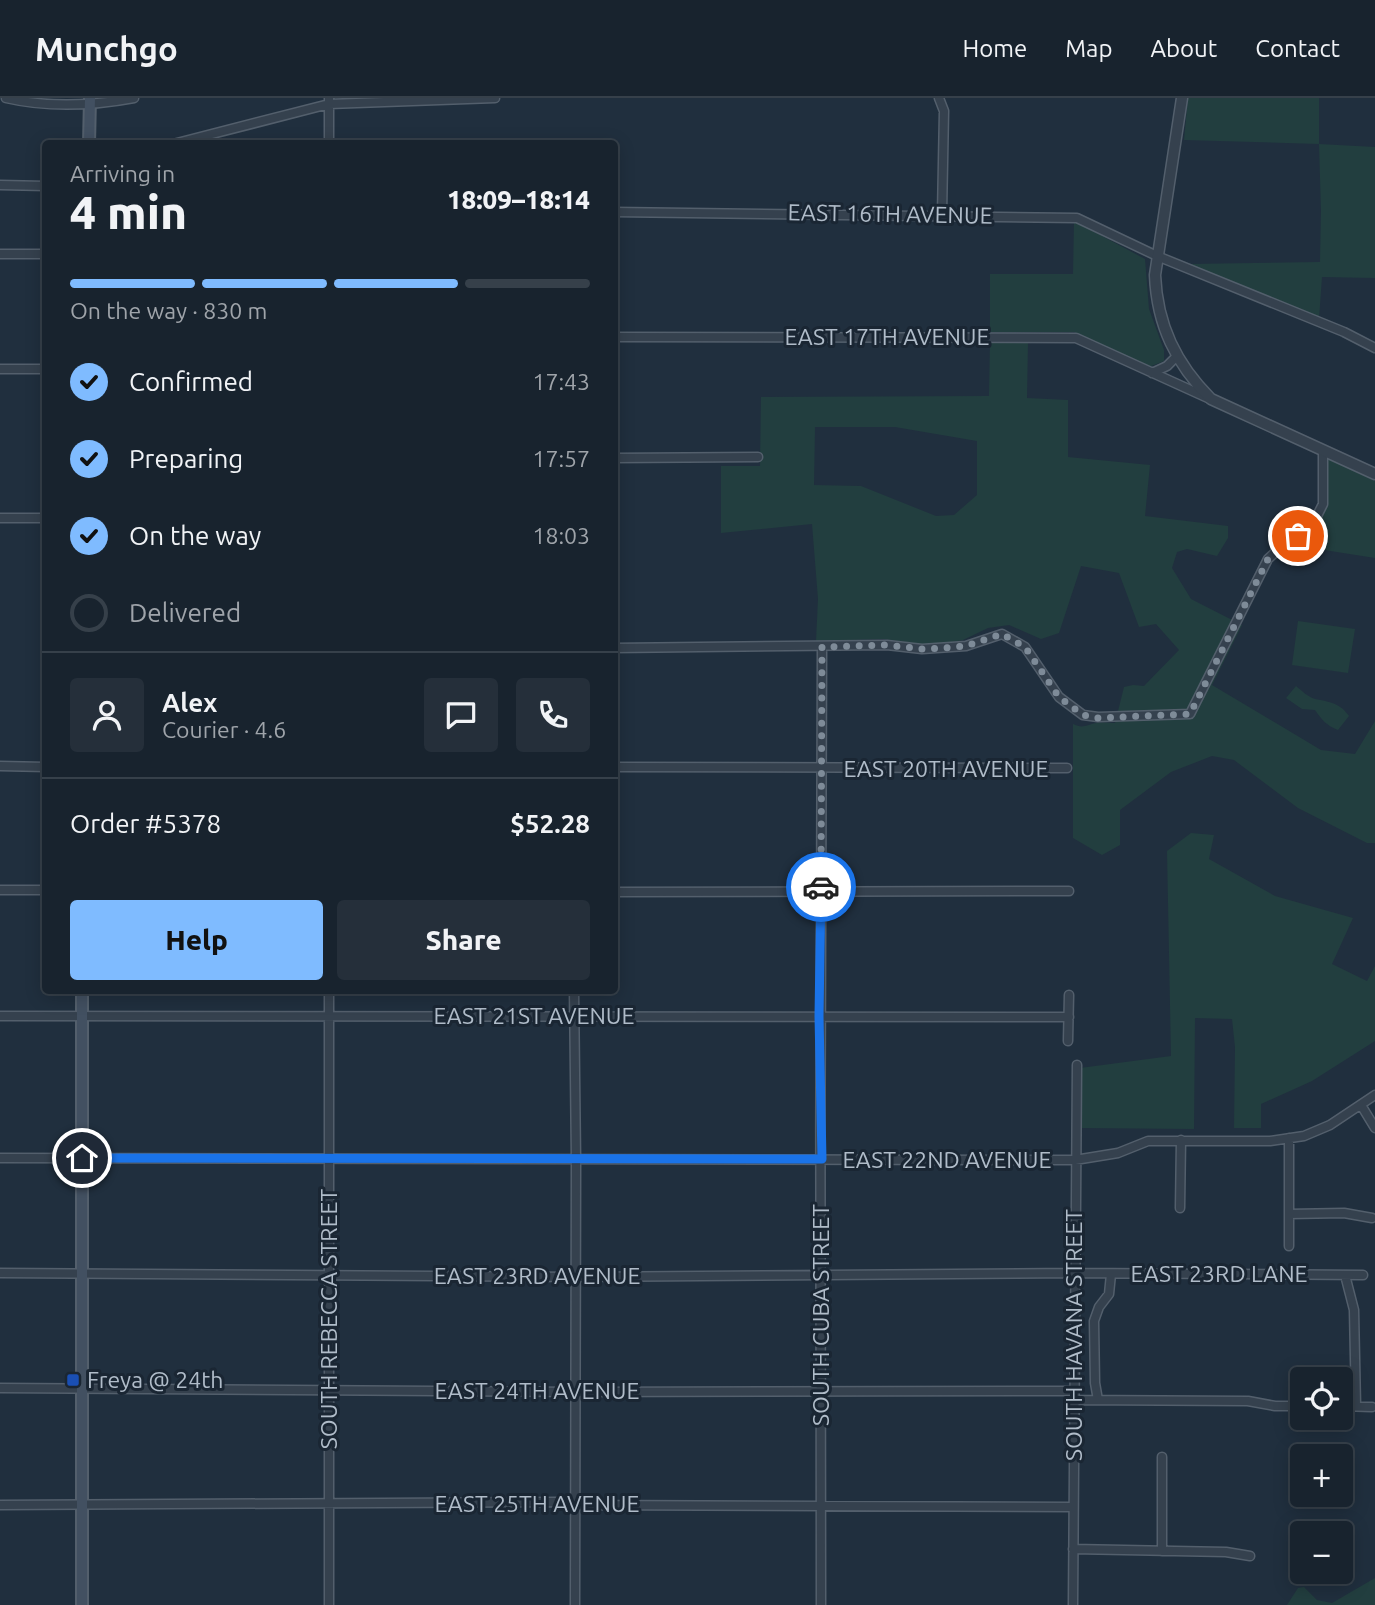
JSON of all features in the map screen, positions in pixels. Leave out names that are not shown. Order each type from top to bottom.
[{"type":"main road","points":[[89,140],[90,101]]},
{"type":"main road","points":[[82,994],[82,1605]]},
{"type":"street","points":[[6,98],[35,103],[134,98]]},
{"type":"street","points":[[188,140],[329,101],[495,98]]},
{"type":"street","points":[[940,98],[944,111],[942,214]]},
{"type":"street","points":[[1182,98],[1157,256],[1156,295],[1166,337],[1176,357],[1211,399],[1375,474]]},
{"type":"street","points":[[329,101],[329,140]]},
{"type":"street","points":[[0,185],[42,186]]},
{"type":"street","name":"EAST 16TH AVENUE","points":[[618,212],[942,214],[1077,218],[1157,256],[1344,332],[1375,348]]},
{"type":"street","points":[[0,254],[42,254]]},
{"type":"street","name":"EAST 17TH AVENUE","points":[[618,337],[1076,338],[1211,399]]},
{"type":"street","points":[[1152,373],[1167,366],[1176,357]]},
{"type":"street","points":[[0,369],[42,369]]},
{"type":"street","points":[[618,648],[887,645],[922,649],[966,646],[1002,634],[1025,647],[1059,697],[1083,715],[1098,718],[1190,714],[1268,559],[1284,544],[1311,528],[1323,504],[1324,450]]},
{"type":"street","points":[[618,458],[758,457]]},
{"type":"street","points":[[0,518],[42,518]]},
{"type":"street","name":"SOUTH CUBA STREET","points":[[821,1605],[822,1159],[819,1016],[822,647]]},
{"type":"street","points":[[0,766],[42,767]]},
{"type":"street","name":"EAST 20TH AVENUE","points":[[618,767],[1067,768]]},
{"type":"street","points":[[0,890],[42,890]]},
{"type":"street","points":[[618,892],[1069,891]]},
{"type":"street","name":"SOUTH REBECCA STREET","points":[[329,994],[329,1605]]},
{"type":"street","points":[[574,994],[575,1605]]},
{"type":"street","points":[[1068,1041],[1069,995]]},
{"type":"street","name":"EAST 21ST AVENUE","points":[[0,1016],[1069,1017]]},
{"type":"street","name":"SOUTH HAVANA STREET","points":[[1073,1605],[1077,1065]]},
{"type":"street","name":"EAST 22ND AVENUE","points":[[0,1158],[1075,1160],[1118,1153],[1148,1141],[1270,1140],[1304,1136],[1330,1125],[1375,1095]]},
{"type":"street","points":[[1361,1105],[1375,1128]]},
{"type":"street","points":[[1289,1138],[1289,1246]]},
{"type":"street","points":[[1180,1208],[1181,1140]]},
{"type":"street","points":[[1289,1214],[1344,1213],[1372,1218]]},
{"type":"street","name":"EAST 23RD AVENUE","points":[[0,1273],[575,1277],[1074,1273]]},
{"type":"street","name":"EAST 23RD LANE","points":[[1074,1273],[1363,1275]]},
{"type":"street","points":[[1098,1400],[1094,1321],[1099,1307],[1109,1294],[1111,1274]]},
{"type":"street","points":[[1345,1275],[1354,1310],[1356,1406],[1372,1407]]},
{"type":"street","name":"EAST 24TH AVENUE","points":[[0,1388],[575,1392],[821,1390],[1073,1396],[1098,1400],[1248,1401],[1290,1406]]},
{"type":"street","points":[[1162,1457],[1162,1551]]},
{"type":"street","name":"EAST 25TH AVENUE","points":[[0,1505],[555,1502],[575,1505],[1073,1507]]},
{"type":"street","points":[[1073,1549],[1226,1552],[1250,1556]]},
{"type":"green space","points":[[1188,98],[1319,98],[1319,144],[1184,140]]},
{"type":"green space","points":[[1319,144],[1375,147],[1375,278],[1322,277],[1319,319],[1189,264],[1320,262]]},
{"type":"green space","points":[[1074,221],[1145,259],[1149,309],[1164,350],[1164,361],[1149,367],[1074,332],[990,332],[990,274],[1073,274]]},
{"type":"green space","points":[[990,342],[1028,343],[1027,398],[1068,400],[1068,457],[1150,465],[1145,516],[1228,526],[1228,538],[1217,556],[1187,549],[1177,552],[1172,568],[1191,599],[1242,625],[1212,685],[1321,750],[1355,754],[1375,721],[1375,843],[1367,843],[1298,808],[1234,760],[1212,756],[1171,772],[1120,810],[1120,845],[1102,855],[1073,838],[1073,724],[1082,726],[1115,723],[1124,687],[1144,686],[1179,650],[1156,624],[1139,627],[1119,573],[1081,566],[1059,633],[1041,639],[1009,625],[988,628],[963,640],[932,646],[884,639],[816,641],[818,599],[812,524],[721,533],[721,466],[760,466],[761,397],[989,396]],"holes":[[[815,427],[895,427],[977,441],[977,495],[954,515],[936,516],[861,486],[814,485]]]},
{"type":"green space","points":[[1327,458],[1375,481],[1375,558],[1305,547],[1301,538],[1318,522],[1326,503]]},
{"type":"green space","points":[[1298,621],[1355,629],[1348,673],[1292,665]]},
{"type":"green space","points":[[1296,686],[1312,698],[1338,706],[1349,716],[1338,730],[1322,719],[1315,710],[1302,709],[1286,698]]},
{"type":"green space","points":[[1191,833],[1214,835],[1209,859],[1275,896],[1353,918],[1332,964],[1367,981],[1375,966],[1375,1041],[1312,1081],[1261,1104],[1261,1128],[1234,1128],[1235,1047],[1232,1019],[1195,1018],[1194,1129],[1080,1128],[1080,1068],[1171,1056],[1167,851]]},
{"type":"green space","points":[[1375,1578],[1375,1605],[1287,1605],[1298,1588],[1304,1587],[1317,1600],[1332,1603]]},
{"type":"way so far","points":[[821,887],[822,647],[887,645],[922,649],[944,648],[966,646],[1002,634],[1025,647],[1059,697],[1083,715],[1098,718],[1190,714],[1268,559],[1284,544],[1298,536]]},
{"type":"place","name":"Freya @ 24th","points":[[73,1380]]},
{"type":"route","points":[[82,1158],[822,1159],[819,1016],[821,887]]}]
